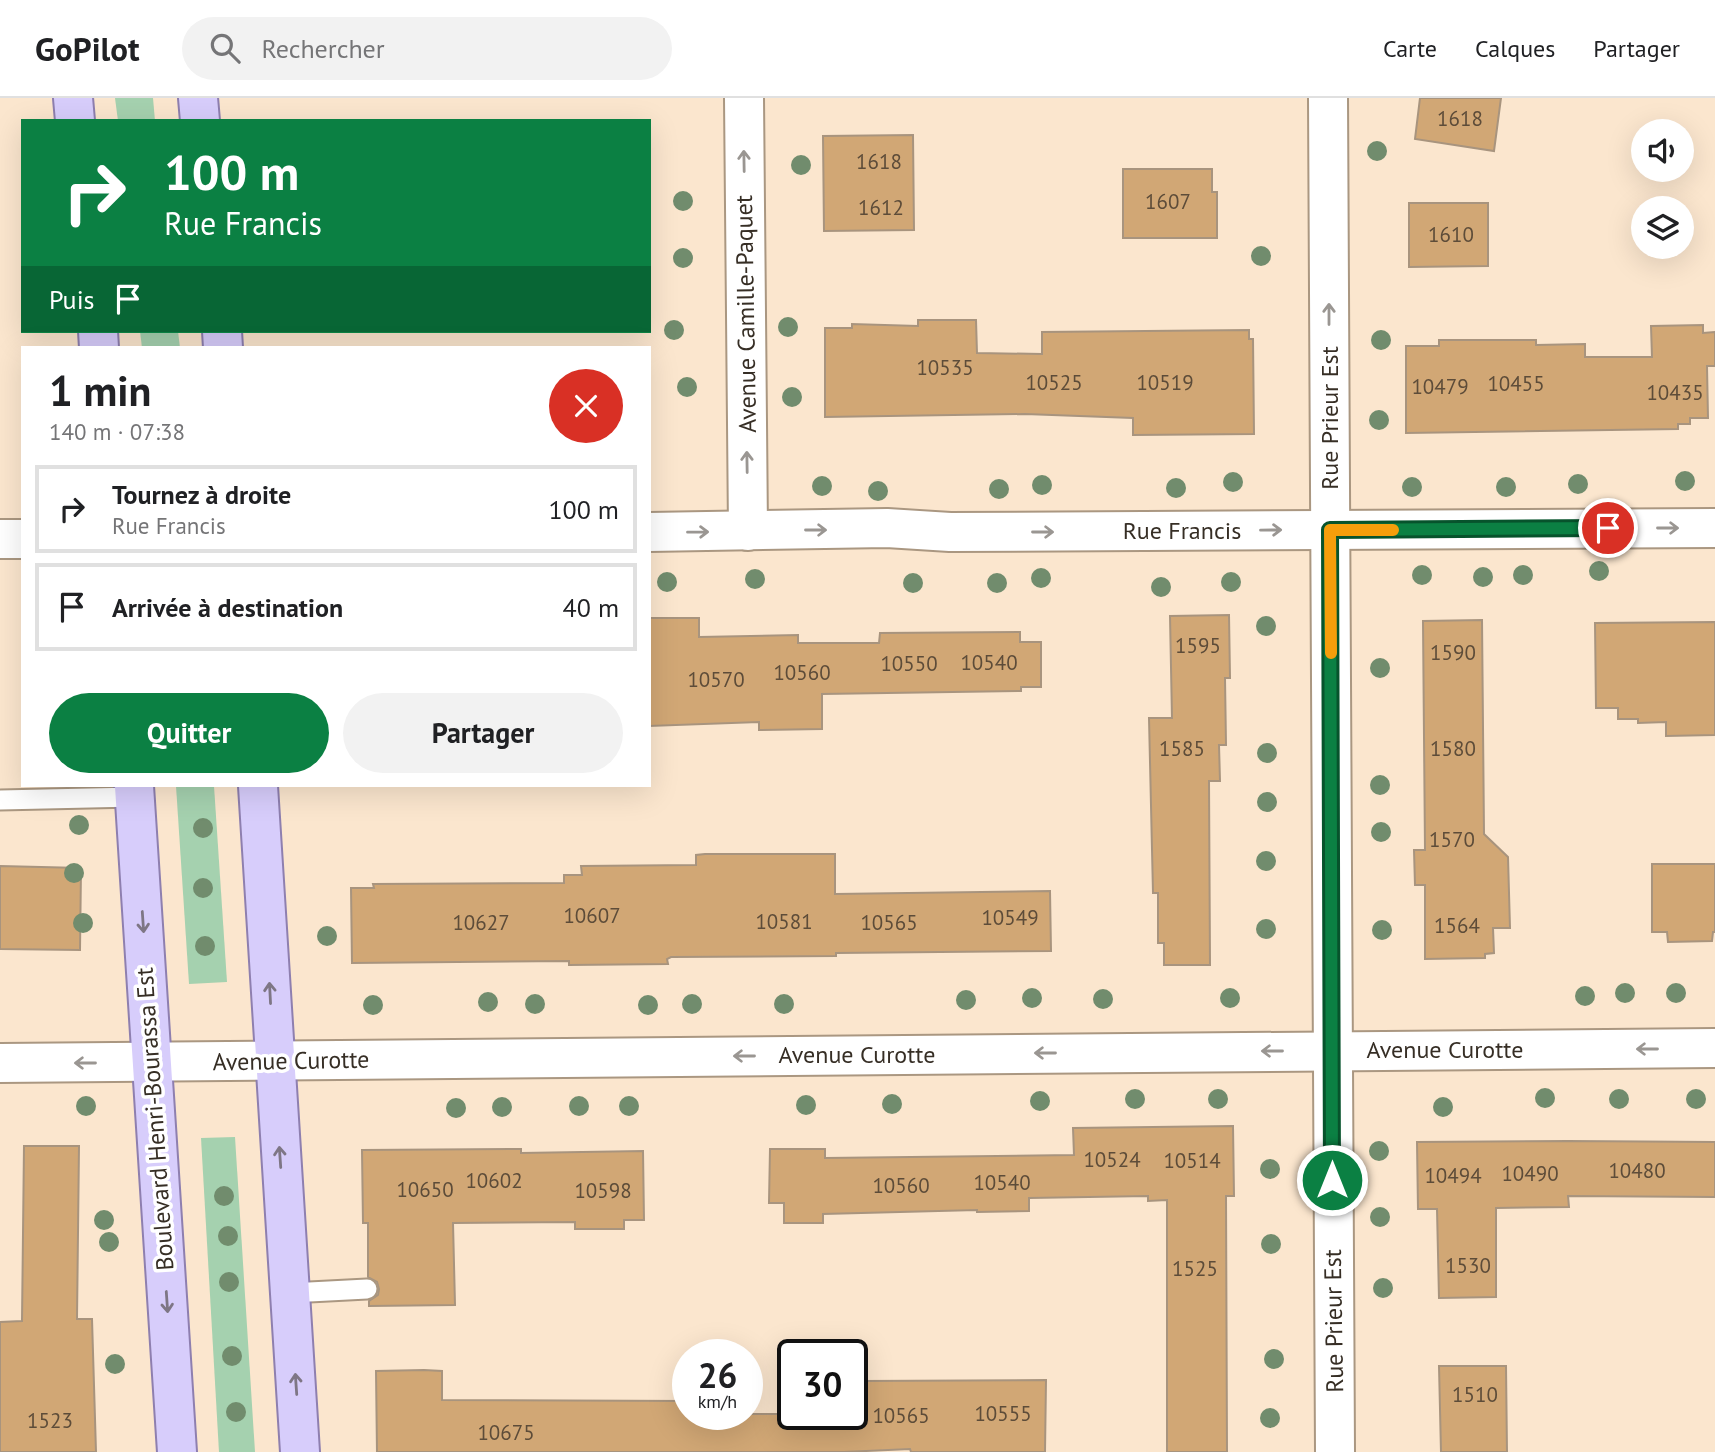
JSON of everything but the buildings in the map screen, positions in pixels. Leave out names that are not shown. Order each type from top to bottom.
[{"type":"main road","points":[[73,98],[75,119]]},
{"type":"main road","points":[[198,98],[200,119]]},
{"type":"main road","points":[[258,787],[300,1452]]},
{"type":"main road","name":"Boulevard Henri-Bourassa Est","points":[[135,791],[177,1452]]},
{"type":"street","name":"Avenue Camille-Paquet","points":[[744,98],[747,531]]},
{"type":"street","name":"Rue Prieur Est","points":[[1328,98],[1335,1452]]},
{"type":"street","name":"Rue Francis","points":[[651,533],[1715,528]]},
{"type":"street","points":[[0,539],[21,539]]},
{"type":"street","name":"Avenue Curotte","points":[[0,1063],[1715,1048]]},
{"type":"lane","points":[[0,800],[135,791]]},
{"type":"lane","points":[[290,1293],[367,1290]]},
{"type":"green space","points":[[115,98],[153,98],[155,119],[118,119]]},
{"type":"green space","points":[[140,333],[178,333],[180,346],[142,346]]},
{"type":"green space","points":[[176,787],[214,787],[227,982],[189,984]]},
{"type":"green space","points":[[235,1137],[255,1452],[219,1452],[201,1138]]},
{"type":"slow traffic","points":[[1331,653],[1330,530],[1393,530]]},
{"type":"route","points":[[1332,1180],[1330,530],[1608,528]]}]
